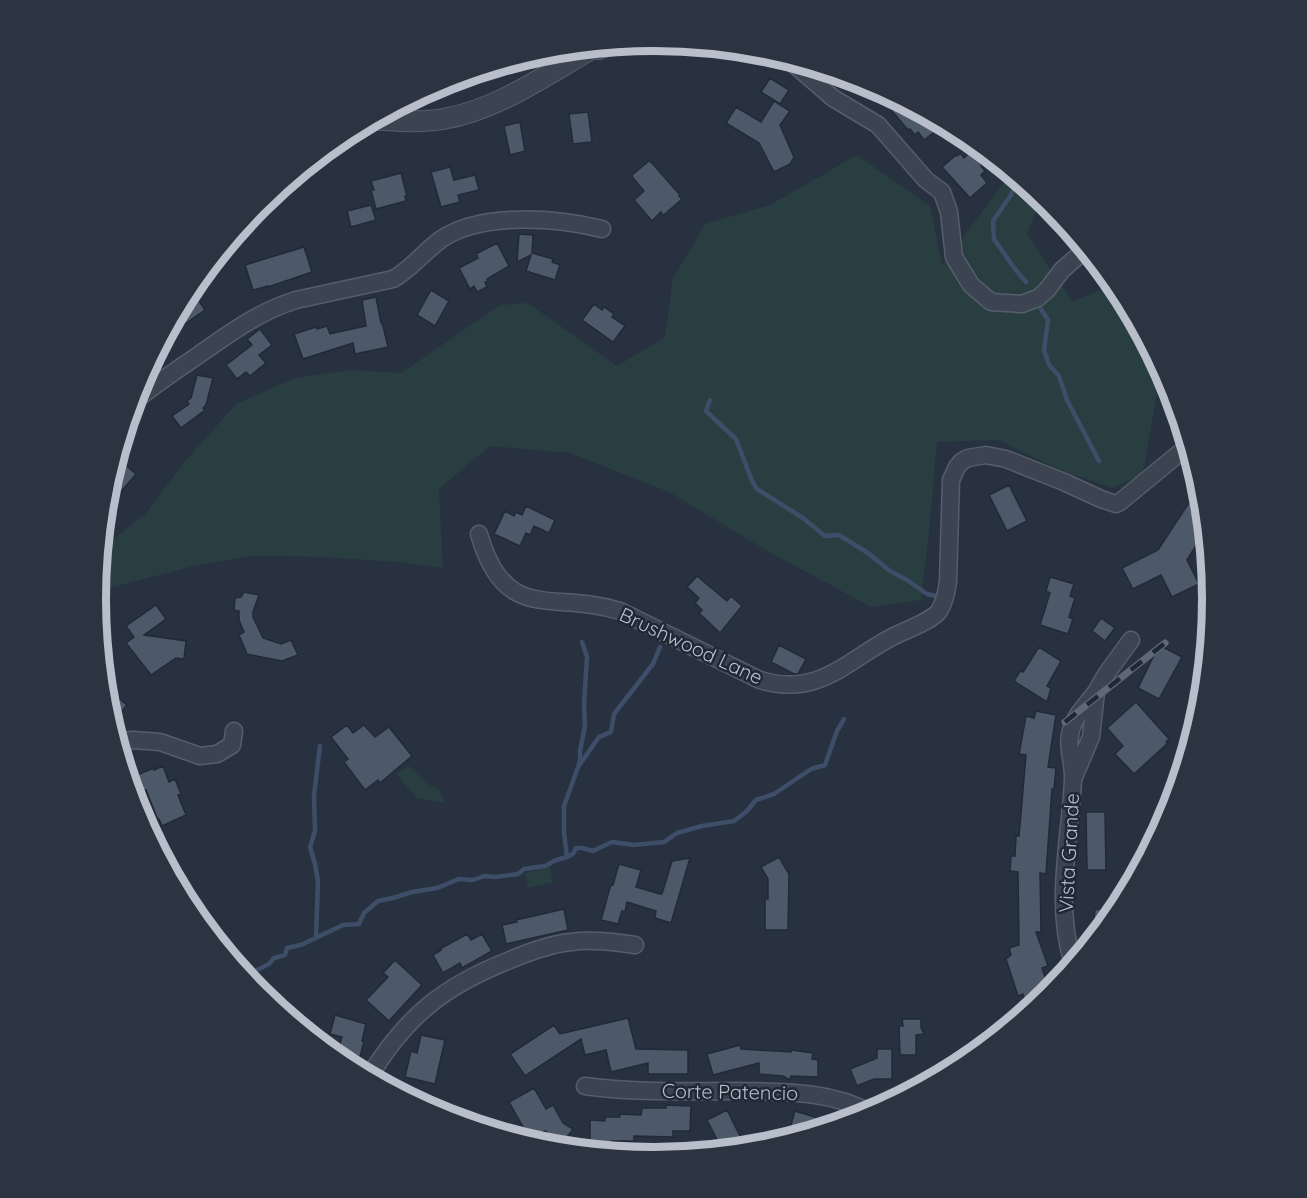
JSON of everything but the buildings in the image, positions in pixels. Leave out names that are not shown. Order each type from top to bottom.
[{"type":"street","points":[[389,120],[425,121],[470,112],[510,95],[580,56]]},
{"type":"street","points":[[803,72],[833,98],[878,125],[926,180],[942,192],[949,212],[954,257],[971,285],[991,302],[1022,304],[1038,298],[1062,270],[1080,255]]},
{"type":"street","points":[[146,393],[231,331],[259,315],[296,300],[393,279],[405,272],[443,239],[469,226],[490,222],[542,220],[602,229]]},
{"type":"street","name":"Brushwood Lane","points":[[479,534],[495,572],[506,585],[521,595],[537,601],[602,606],[620,611],[760,680],[783,685],[802,685],[827,677],[938,612],[945,596],[948,580],[951,480],[961,462],[986,455],[1006,459],[1116,504],[1181,452]]},
{"type":"street","name":"Vista Grande","points":[[1071,954],[1066,935],[1064,899],[1074,777],[1091,736],[1096,692],[1131,640]]},
{"type":"street","points":[[124,741],[160,742],[200,756],[217,754],[232,745],[234,731]]},
{"type":"street","points":[[373,1071],[396,1038],[425,1008],[445,992],[481,972],[527,953],[570,942],[594,941],[635,945]]},
{"type":"street","name":"Corte Patencio","points":[[585,1086],[619,1090],[809,1094],[844,1101],[858,1107]]},
{"type":"green space","points":[[857,155],[930,206],[942,265],[1006,180],[1037,208],[1027,234],[1072,301],[1105,289],[1128,325],[1158,385],[1143,474],[1113,488],[1060,470],[998,440],[937,442],[921,600],[871,607],[769,552],[669,492],[570,453],[490,446],[439,489],[443,568],[398,562],[322,557],[249,556],[190,567],[106,589],[109,543],[145,514],[181,466],[236,404],[295,378],[350,370],[401,373],[500,305],[528,303],[617,366],[665,337],[673,278],[705,224],[770,205]]},
{"type":"green space","points":[[409,766],[427,784],[436,787],[441,792],[445,803],[417,798],[396,774]]},
{"type":"green space","points":[[550,867],[553,882],[528,888],[525,873]]},
{"type":"waterway","points":[[1015,187],[993,221],[994,239],[1026,282]]},
{"type":"waterway","points":[[1041,309],[1048,320],[1044,350],[1049,365],[1059,376],[1067,400],[1099,461]]},
{"type":"waterway","points":[[710,400],[706,411],[736,439],[757,489],[803,518],[825,536],[839,535],[868,553],[890,571],[927,594],[936,596]]},
{"type":"waterway","points":[[579,764],[585,726],[587,657],[582,642]]},
{"type":"waterway","points":[[253,972],[269,964],[274,958],[285,955],[287,948],[301,945],[343,925],[359,924],[364,913],[378,901],[437,888],[459,879],[473,880],[484,876],[518,874],[524,869],[545,866],[567,857],[564,806],[578,767],[599,737],[611,732],[614,714],[653,664],[660,647]]},
{"type":"waterway","points":[[567,857],[573,854],[576,848],[593,851],[612,842],[634,845],[664,842],[677,833],[734,821],[756,800],[774,794],[811,769],[825,765],[837,731],[844,719]]},
{"type":"waterway","points":[[316,937],[318,881],[310,847],[315,831],[314,795],[320,746]]},
{"type":"railway","points":[[1065,722],[1165,643]]}]
